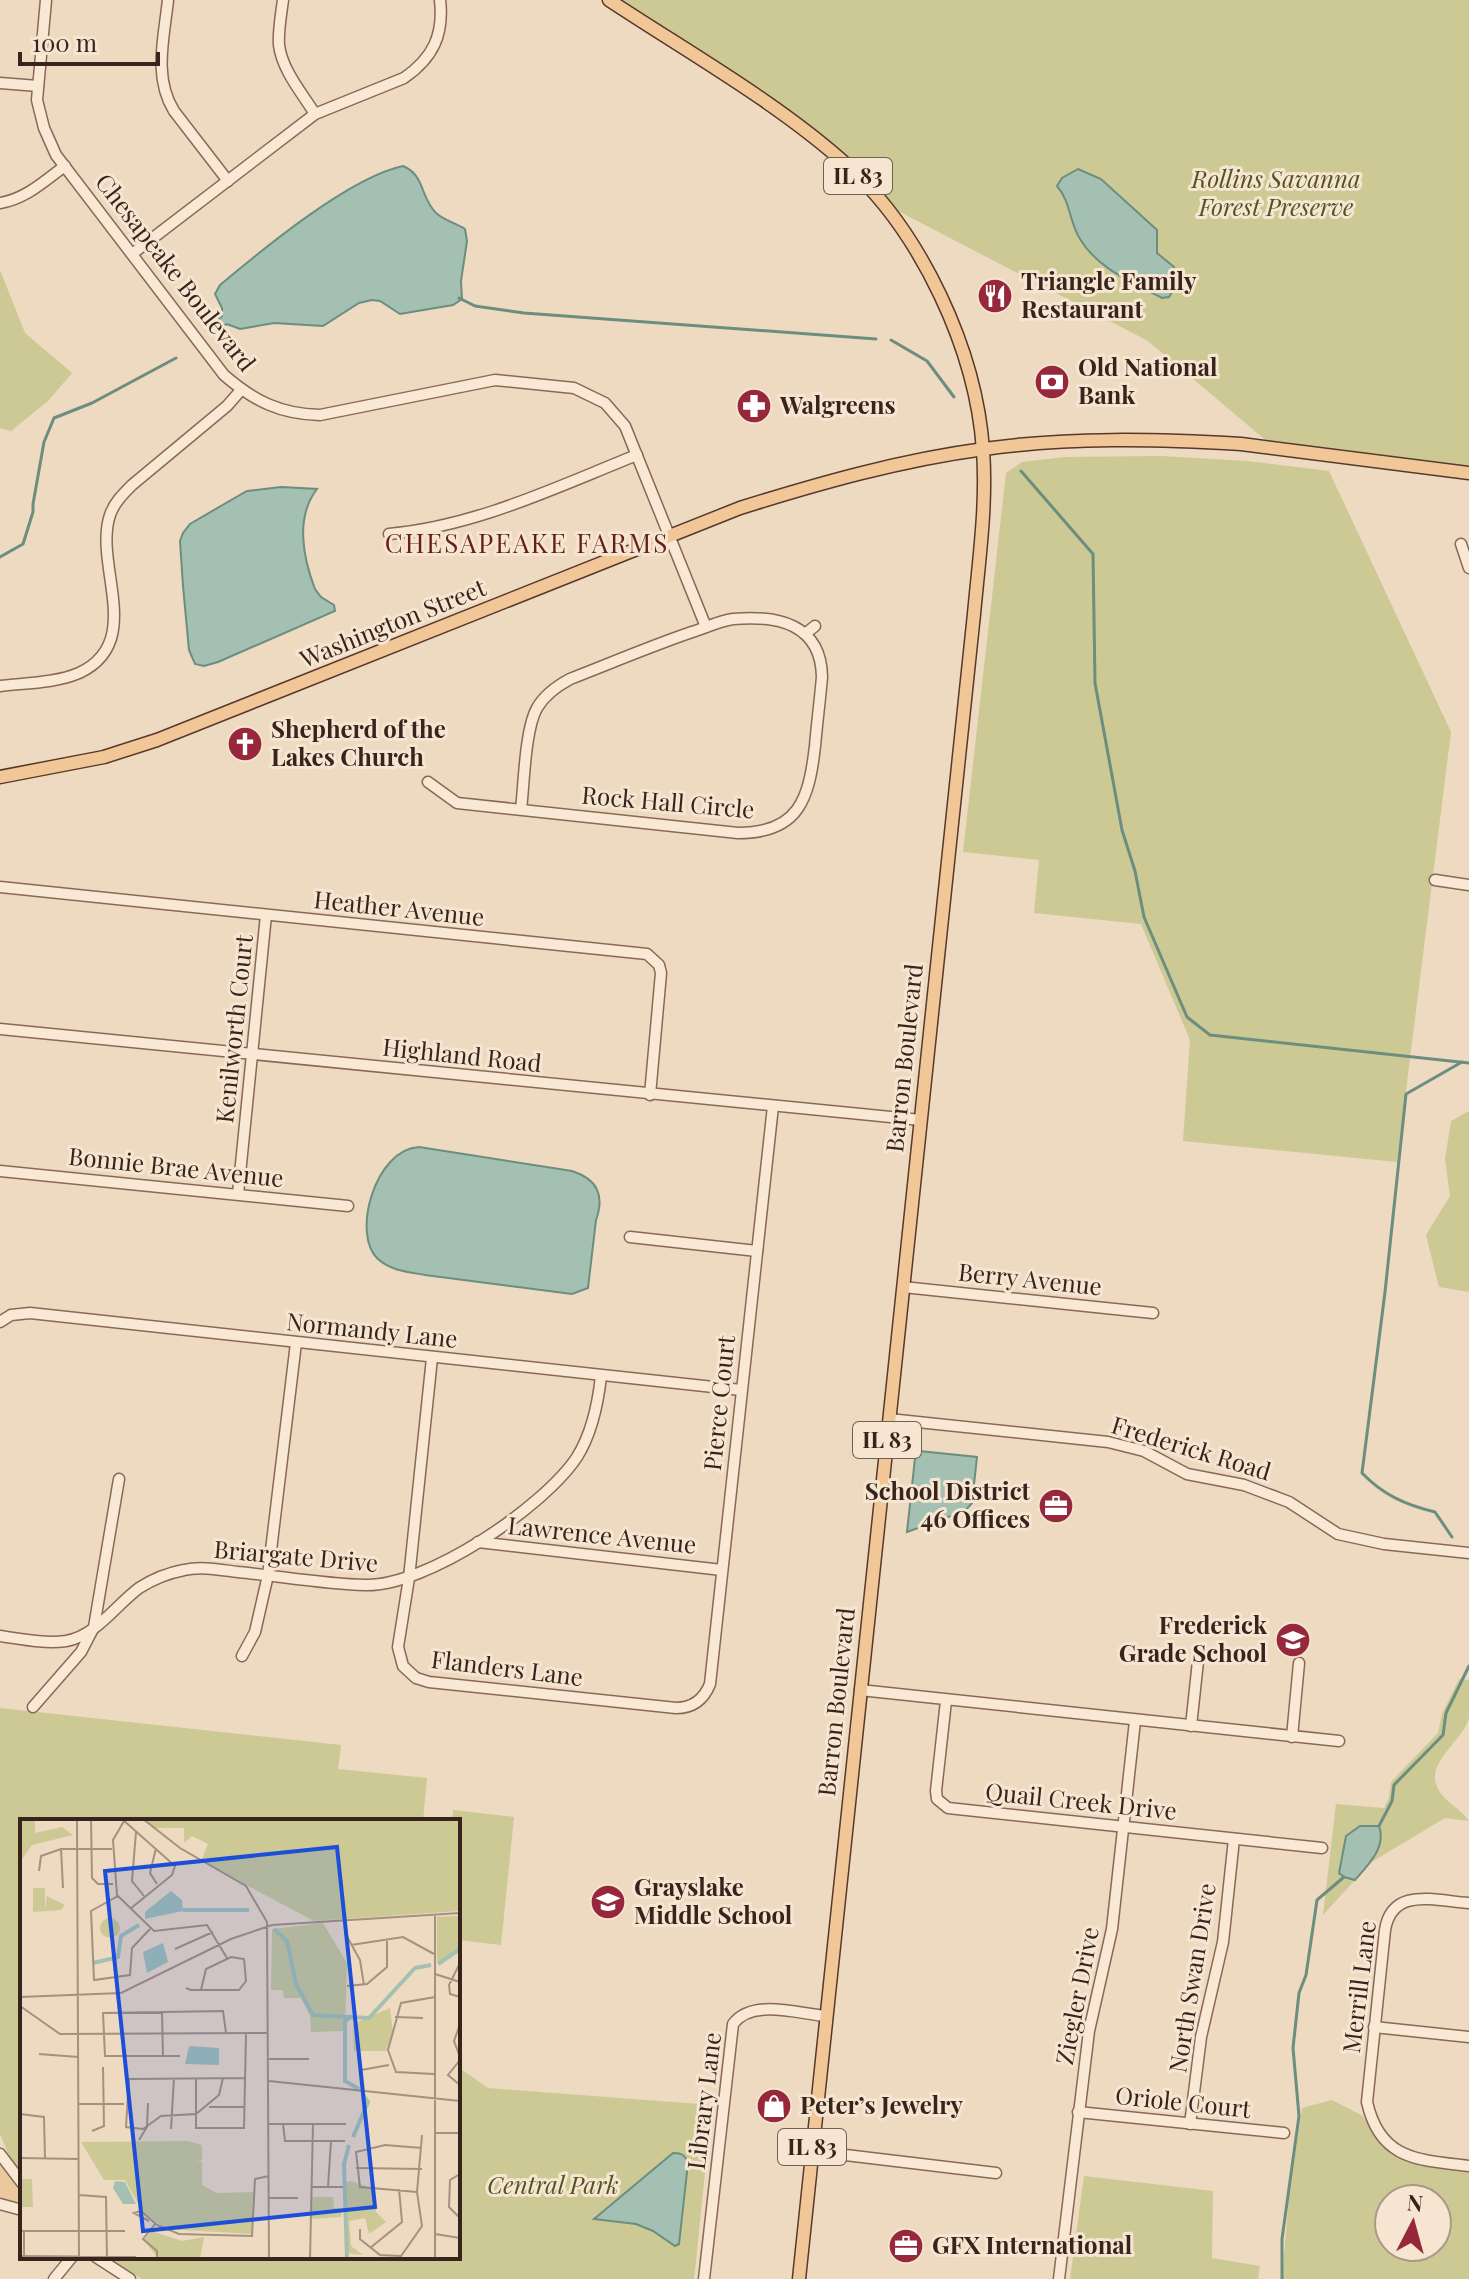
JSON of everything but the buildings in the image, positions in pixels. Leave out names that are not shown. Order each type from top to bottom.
[{"type":"main road","name":"Barron Boulevard","points":[[609,0],[811,136],[849,167],[886,208],[929,274],[950,318],[969,374],[983,449],[984,507],[974,614],[799,2279]]},
{"type":"main road","name":"Washington Street","points":[[0,777],[104,757],[157,740],[740,508],[834,479],[983,449],[1117,439],[1241,444],[1469,473]]},
{"type":"street","name":"Chesapeake Boulevard","points":[[46,0],[37,100],[44,128],[56,155],[224,375],[265,405],[283,411],[320,415],[495,380],[574,388],[593,395],[625,426],[706,627]]},
{"type":"street","points":[[168,0],[160,78],[174,111],[228,181]]},
{"type":"street","points":[[283,0],[279,41],[281,53],[315,114]]},
{"type":"street","points":[[132,254],[315,114],[404,78],[416,70],[430,57],[437,43],[442,15],[440,0]]},
{"type":"street","points":[[0,83],[38,86]]},
{"type":"street","points":[[0,203],[17,199],[65,166]]},
{"type":"street","points":[[0,686],[58,679],[79,673],[104,651],[111,638],[115,613],[105,544],[110,514],[132,485],[227,406],[241,390]]},
{"type":"street","points":[[389,534],[483,516],[637,455]]},
{"type":"street","points":[[1461,544],[1469,568]]},
{"type":"street","points":[[521,810],[531,724],[536,710],[545,696],[570,679],[730,619],[785,621],[805,634],[815,626]]},
{"type":"street","name":"Rock Hall Circle","points":[[428,782],[457,803],[738,833],[759,833],[790,822],[811,783],[822,677],[819,655],[805,634]]},
{"type":"street","points":[[1435,880],[1469,885]]},
{"type":"street","name":"Heather Avenue","points":[[0,887],[647,954],[659,965],[661,973],[650,1095]]},
{"type":"street","name":"Kenilworth Court","points":[[238,1194],[266,915]]},
{"type":"street","name":"Highland Road","points":[[0,1029],[921,1120]]},
{"type":"street","name":"Pierce Court","points":[[699,1701],[710,1684],[773,1106]]},
{"type":"street","name":"Bonnie Brae Avenue","points":[[0,1171],[348,1206]]},
{"type":"street","points":[[630,1237],[757,1251]]},
{"type":"street","name":"Berry Avenue","points":[[903,1287],[1153,1313]]},
{"type":"street","name":"Normandy Lane","points":[[0,1322],[11,1315],[30,1313],[741,1390]]},
{"type":"street","points":[[242,1656],[255,1632],[268,1575],[296,1343]]},
{"type":"street","points":[[409,1578],[432,1358]]},
{"type":"street","name":"Briargate Drive","points":[[0,1636],[68,1641],[94,1627],[141,1587],[163,1576],[188,1569],[364,1585],[389,1584],[409,1578],[478,1542],[547,1492],[563,1476],[579,1454],[591,1425],[601,1376]]},
{"type":"street","name":"Frederick Road","points":[[889,1419],[1108,1442],[1144,1451],[1187,1474],[1244,1485],[1289,1502],[1338,1534],[1384,1544],[1469,1553]]},
{"type":"street","points":[[94,1627],[119,1479]]},
{"type":"street","name":"Lawrence Avenue","points":[[478,1542],[722,1570]]},
{"type":"street","name":"Flanders Lane","points":[[409,1578],[398,1647],[403,1666],[416,1678],[429,1682],[676,1708],[685,1708],[699,1701]]},
{"type":"street","name":"Briargate Drive","points":[[33,1707],[81,1652],[94,1627]]},
{"type":"street","points":[[1191,1726],[1199,1652]]},
{"type":"street","points":[[1292,1737],[1299,1663]]},
{"type":"street","points":[[860,1690],[1339,1741]]},
{"type":"street","name":"Quail Creek Drive","points":[[946,1701],[936,1791],[941,1804],[948,1808],[1322,1848]]},
{"type":"street","name":"Ziegler Drive","points":[[1059,2279],[1089,2031],[1112,1929],[1135,1721]]},
{"type":"street","name":"North Swan Drive","points":[[1190,2124],[1201,2037],[1223,1942],[1234,1839]]},
{"type":"street","name":"Merrill Lane","points":[[1469,1903],[1412,1899],[1389,1913],[1367,2102],[1373,2125],[1388,2144],[1409,2157],[1469,2166]]},
{"type":"street","name":"Library Lane","points":[[704,2279],[733,2024],[742,2015],[756,2010],[826,2016]]},
{"type":"street","points":[[1374,2027],[1469,2037]]},
{"type":"street","name":"Oriole Court","points":[[1078,2112],[1284,2133]]},
{"type":"street","points":[[812,2151],[996,2173]]},
{"type":"street","points":[[0,2154],[20,2180]]},
{"type":"street","points":[[0,2204],[20,2209]]},
{"type":"street","points":[[54,2279],[70,2259]]},
{"type":"street","points":[[99,2259],[130,2279]]},
{"type":"green space","name":"Rollins Savanna Forest Preserve","points":[[608,0],[1469,0],[1469,473],[1275,448],[1148,341],[877,200],[809,136]]},
{"type":"green space","points":[[0,270],[25,333],[72,373],[48,401],[11,431],[0,428]]},
{"type":"green space","points":[[1161,456],[1247,461],[1329,471],[1451,732],[1397,1162],[1183,1141],[1190,1040],[1141,924],[1034,913],[1039,860],[963,852],[1006,473],[1022,462],[1065,457]]},
{"type":"green space","points":[[1469,1111],[1469,1292],[1439,1287],[1426,1235],[1450,1196],[1445,1159],[1451,1121]]},
{"type":"green space","points":[[1459,1679],[1469,1680],[1469,1718],[1435,1775],[1442,1795],[1469,1821],[1445,1818],[1370,1863],[1382,1834],[1360,1826],[1346,1836],[1344,1877],[1355,1880],[1323,1915],[1336,1804],[1384,1808],[1391,1782],[1438,1733],[1442,1714]]},
{"type":"green space","points":[[0,1708],[341,1745],[338,1769],[427,1778],[423,1819],[20,1819],[20,2171],[10,2158],[0,2134]]},
{"type":"green space","points":[[453,1810],[514,1817],[501,1945],[460,1940],[460,1819],[452,1819]]},
{"type":"green space","name":"Central Park","points":[[460,2068],[488,2088],[712,2105],[694,2279],[142,2279],[110,2259],[460,2259]]},
{"type":"green space","points":[[1332,2100],[1363,2116],[1379,2142],[1410,2163],[1469,2169],[1469,2279],[1282,2279],[1289,2197],[1302,2108]]},
{"type":"green space","points":[[1084,2176],[1213,2191],[1212,2258],[1260,2266],[1258,2279],[1070,2279]]},
{"type":"sand","points":[[0,2159],[20,2185],[20,2193],[16,2203],[0,2201]]},
{"type":"shaded area","points":[[403,166],[415,175],[436,213],[465,229],[467,241],[461,281],[462,299],[453,305],[400,314],[380,301],[372,300],[359,303],[323,326],[274,323],[240,329],[227,324],[219,328],[215,323],[222,316],[222,308],[215,294],[220,285],[283,234],[333,199],[358,184]]},
{"type":"shaded area","points":[[1078,169],[1101,179],[1157,230],[1157,253],[1174,267],[1169,297],[1162,298],[1116,274],[1087,249],[1057,186],[1062,178]]},
{"type":"shaded area","points":[[281,487],[317,489],[306,512],[303,538],[315,589],[334,605],[335,611],[218,662],[204,666],[195,664],[189,650],[183,586],[180,541],[183,533],[190,524],[247,491]]},
{"type":"shaded area","points":[[419,1147],[572,1171],[593,1183],[600,1203],[588,1288],[572,1294],[425,1275],[394,1269],[378,1259],[370,1247],[367,1232],[372,1195],[390,1162],[403,1151]]},
{"type":"shaded area","points":[[919,1451],[977,1457],[972,1503],[965,1511],[907,1532],[915,1458]]},
{"type":"shaded area","points":[[1360,1826],[1379,1826],[1381,1834],[1375,1855],[1355,1880],[1339,1873],[1346,1836]]},
{"type":"shaded area","points":[[673,2153],[683,2155],[688,2163],[679,2244],[675,2246],[636,2224],[594,2219]]},
{"type":"waterway","points":[[459,298],[475,306],[524,313],[876,339]]},
{"type":"waterway","points":[[891,340],[927,361],[954,397]]},
{"type":"waterway","points":[[0,557],[23,544],[33,512],[44,442],[54,418],[92,403],[176,358]]},
{"type":"waterway","points":[[1021,471],[1093,554],[1095,683],[1122,830],[1135,871],[1144,917],[1187,1017],[1210,1035],[1469,1063]]},
{"type":"waterway","points":[[1452,1537],[1435,1512],[1396,1498],[1362,1473],[1406,1094],[1462,1062]]},
{"type":"waterway","points":[[1379,1826],[1392,1801],[1394,1785],[1443,1735],[1446,1713],[1469,1666]]},
{"type":"waterway","points":[[1282,2279],[1282,2239],[1299,2116],[1293,2048],[1299,1993],[1306,1975],[1317,1900],[1344,1877]]},
{"type":"place","name":"Triangle Family Restaurant","points":[[995,296]]},
{"type":"place","name":"Old National Bank","points":[[1052,382]]},
{"type":"place","name":"Walgreens","points":[[754,406]]},
{"type":"place","name":"Shepherd of the Lakes Church","points":[[245,744]]},
{"type":"place","name":"School District 46 Offices","points":[[1056,1506]]},
{"type":"place","name":"Frederick Grade School","points":[[1293,1640]]},
{"type":"place","name":"Grayslake Middle School","points":[[608,1902]]},
{"type":"place","name":"Peter’s Jewelry","points":[[774,2106]]},
{"type":"place","name":"GFX International","points":[[906,2246]]},
{"type":"district","name":"CHESAPEAKE FARMS","points":[[527,544]]}]
